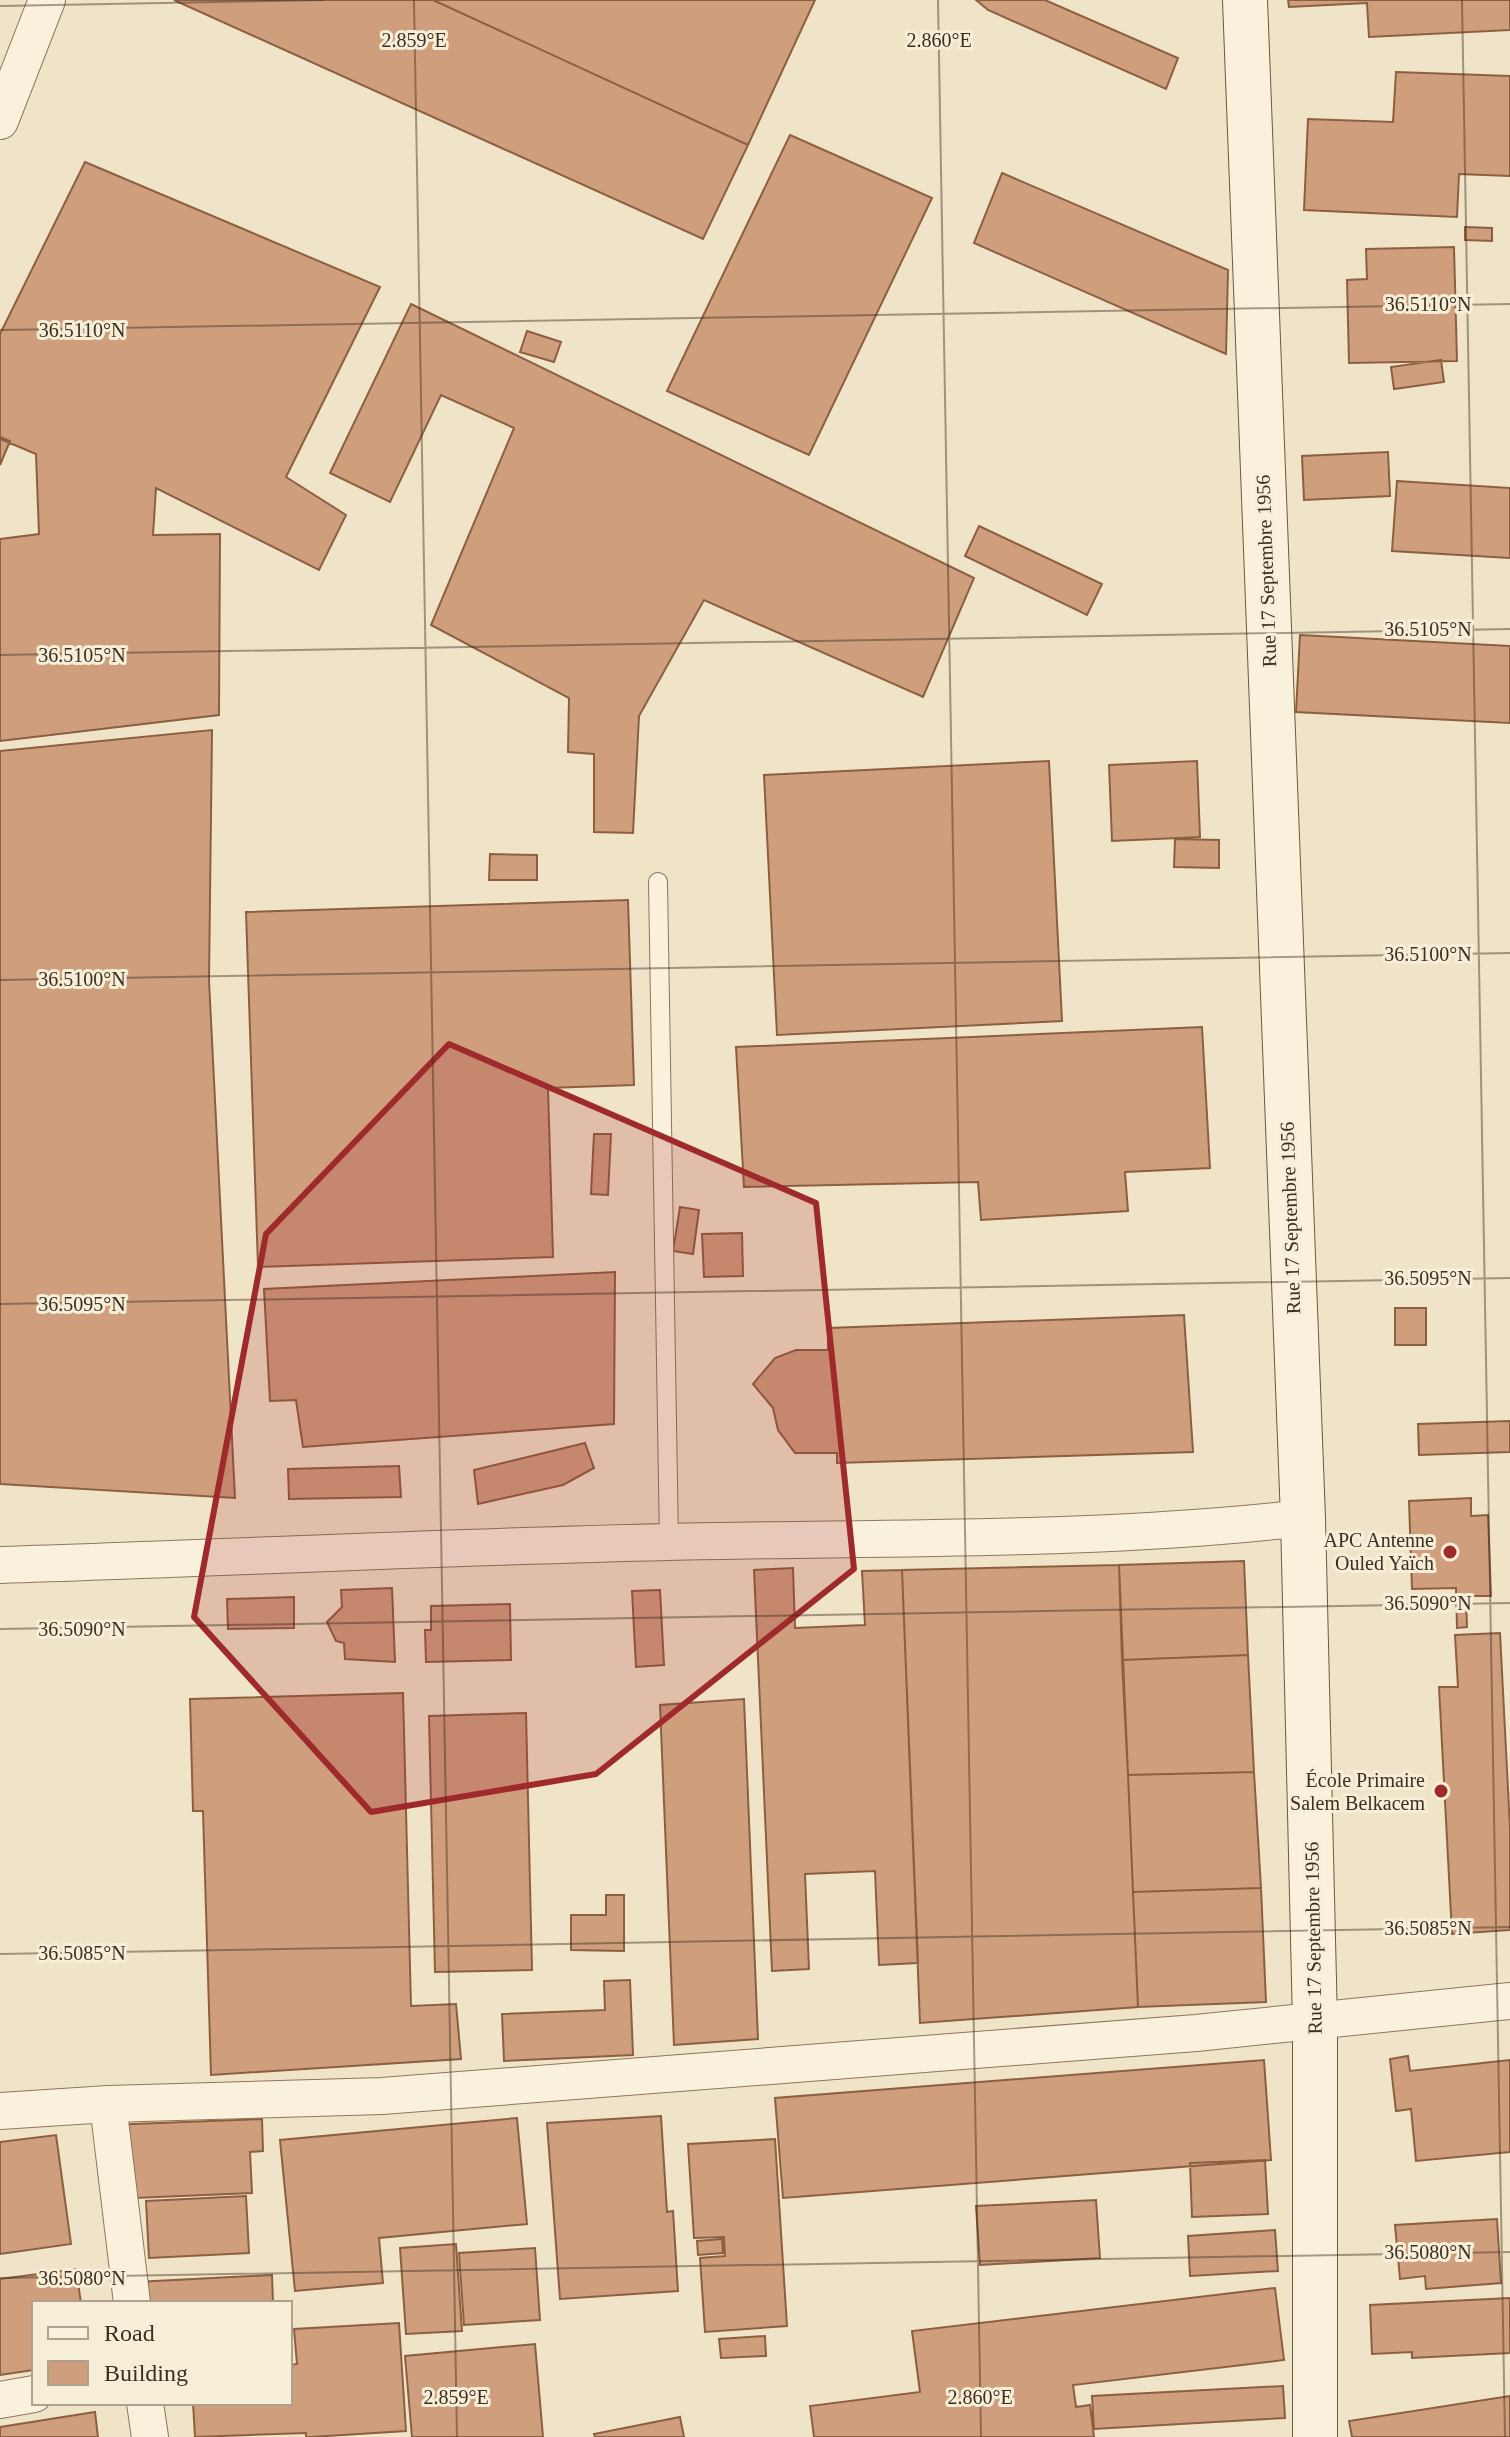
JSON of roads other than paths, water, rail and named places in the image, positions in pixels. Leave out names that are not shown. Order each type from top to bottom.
[{"type":"main road","name":"Rue 17 Septembre 1956","points":[[1245,0],[1303,1518],[1315,2023],[1315,2437]]},
{"type":"street","points":[[0,121],[47,0]]},
{"type":"street","points":[[0,1565],[669,1542],[1045,1538],[1184,1532],[1303,1518]]},
{"type":"street","points":[[0,2111],[108,2104],[382,2096],[1315,2023],[1510,2001]]},
{"type":"street","points":[[108,2104],[132,2301]]},
{"type":"street","points":[[0,2400],[32,2394]]},
{"type":"street","points":[[145,2405],[150,2437]]},
{"type":"lane","points":[[658,882],[669,1542]]},
{"type":"place","name":"APC Antenne Ouled Yaïch","points":[[1450,1552]]},
{"type":"place","name":"École Primaire Salem Belkacem","points":[[1441,1791]]}]
